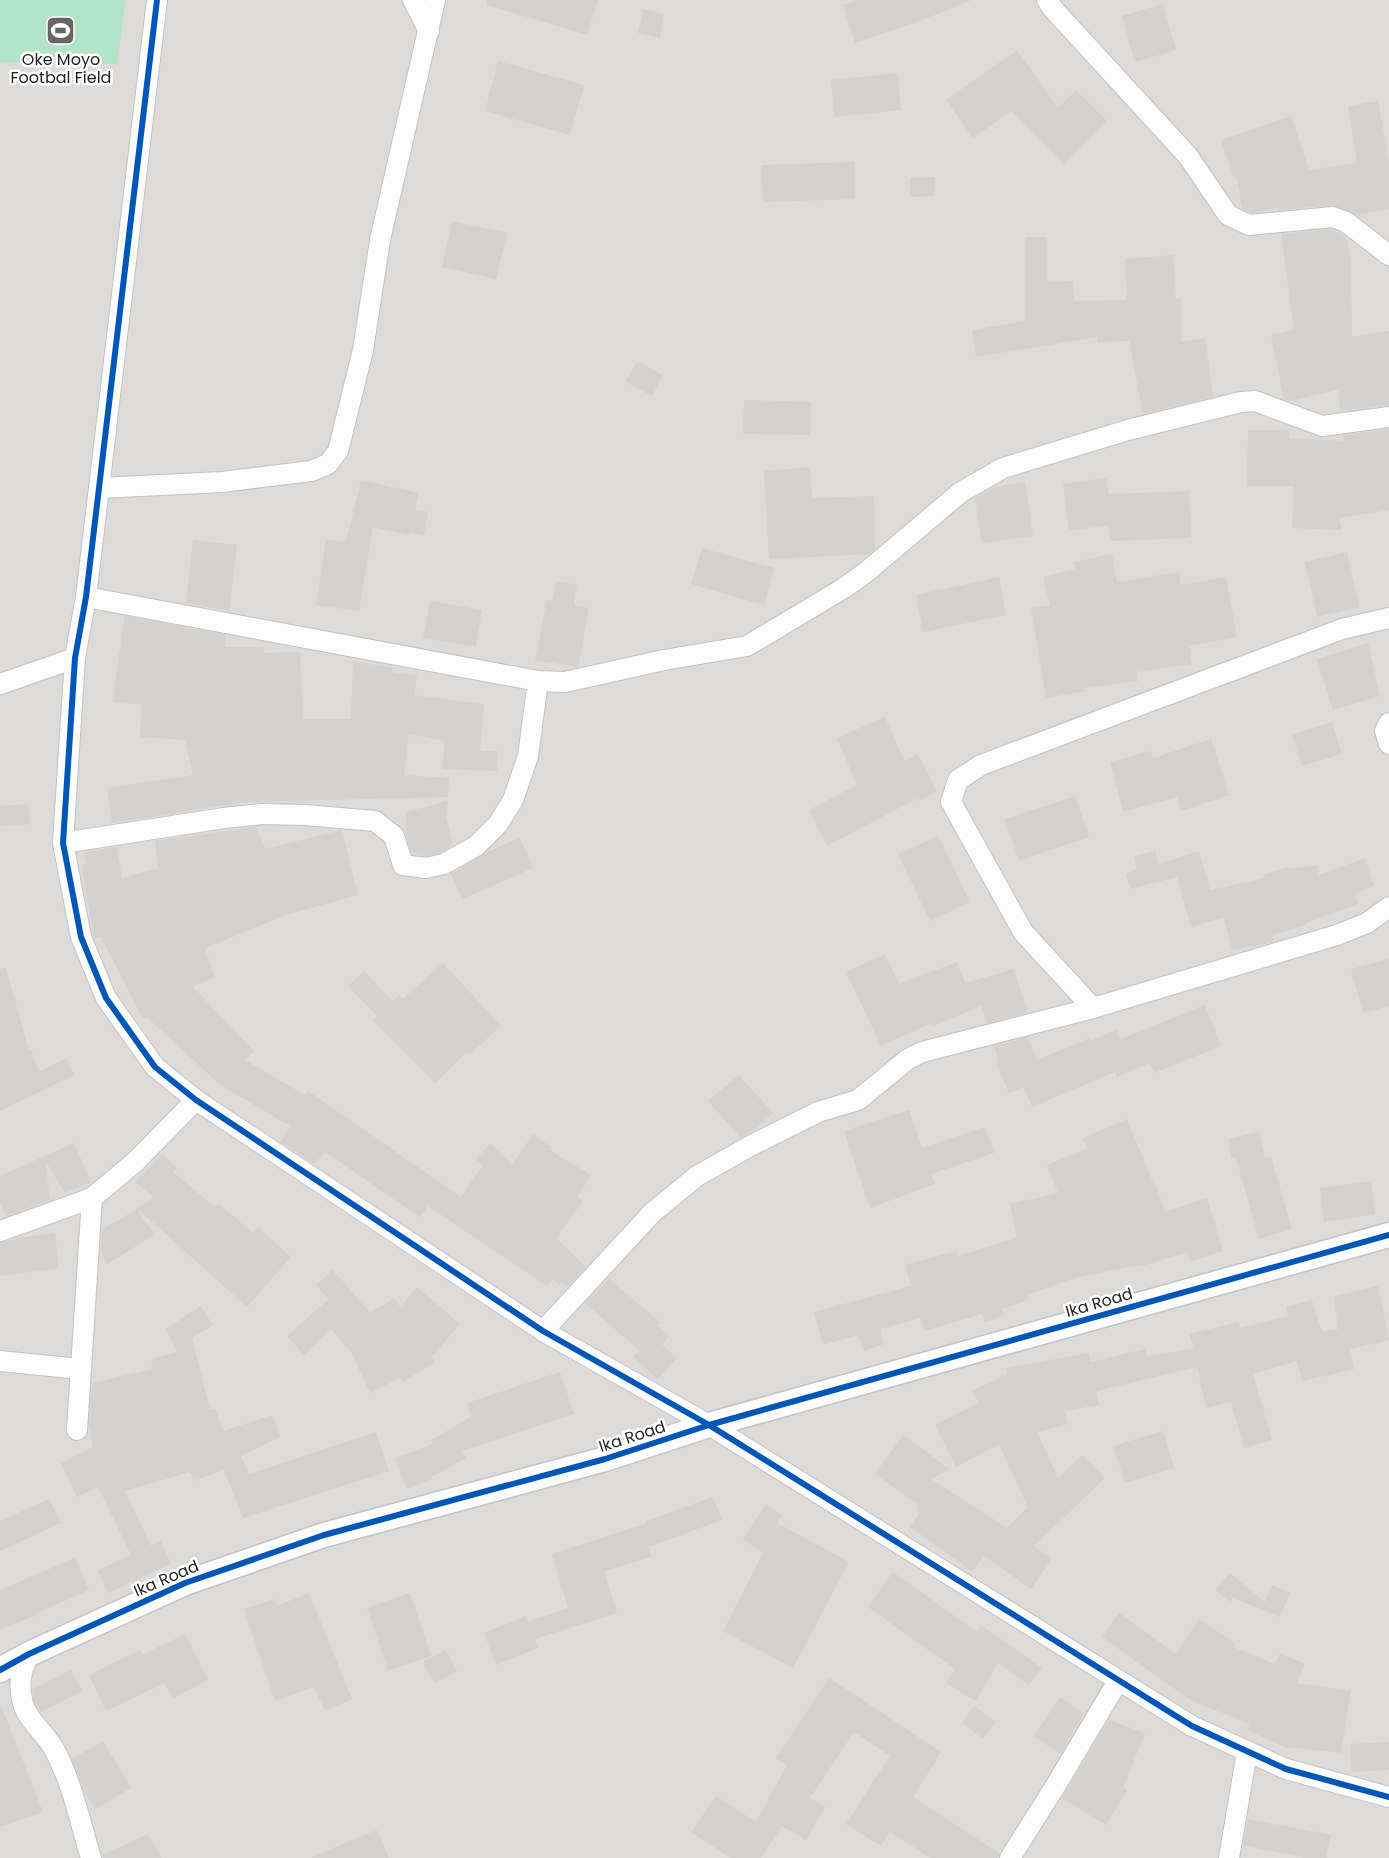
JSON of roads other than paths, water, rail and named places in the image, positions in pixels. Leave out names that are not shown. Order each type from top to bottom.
[{"type":"street","points":[[157,0],[86,597],[75,658],[63,843],[81,937],[106,998],[155,1067],[196,1100],[543,1331],[709,1425],[1192,1726],[1286,1768],[1389,1797]]},
{"type":"street","points":[[413,0],[429,31]]},
{"type":"street","points":[[99,488],[222,482],[311,471],[328,464],[338,451],[363,350],[380,240],[435,0]]},
{"type":"street","points":[[1047,0],[1188,156],[1228,215],[1249,225],[1333,217],[1346,222],[1389,255]]},
{"type":"street","points":[[86,597],[538,681],[565,682],[664,660],[747,646],[866,573],[961,492],[1003,468],[1128,430],[1241,402],[1255,401],[1322,426],[1389,417]]},
{"type":"street","points":[[1093,1008],[1023,932],[951,802],[958,780],[981,765],[1331,633],[1389,618]]},
{"type":"street","points":[[0,684],[75,658]]},
{"type":"street","points":[[63,843],[224,818],[262,814],[305,815],[375,821],[394,836],[403,864],[426,868],[444,864],[476,846],[498,824],[513,800],[528,756],[538,681]]},
{"type":"street","points":[[1389,723],[1386,731],[1389,744]]},
{"type":"street","points":[[543,1331],[652,1213],[697,1176],[818,1112],[858,1100],[908,1059],[921,1052],[1093,1008],[1337,935],[1367,923],[1389,907]]},
{"type":"street","points":[[0,1231],[92,1198],[135,1162],[196,1100]]},
{"type":"street","points":[[77,1430],[92,1198]]},
{"type":"street","name":"Ika Road","points":[[0,1670],[28,1654],[185,1583],[314,1539],[605,1459],[709,1425],[1389,1235]]},
{"type":"street","points":[[0,1361],[80,1369]]},
{"type":"street","points":[[28,1654],[20,1681],[22,1701],[29,1717],[54,1748],[69,1786],[91,1858]]},
{"type":"street","points":[[1010,1858],[1118,1681]]},
{"type":"street","points":[[1229,1858],[1247,1752]]},
{"type":"place","name":"Oke Moyo Footbal Field","points":[[61,31]]}]
